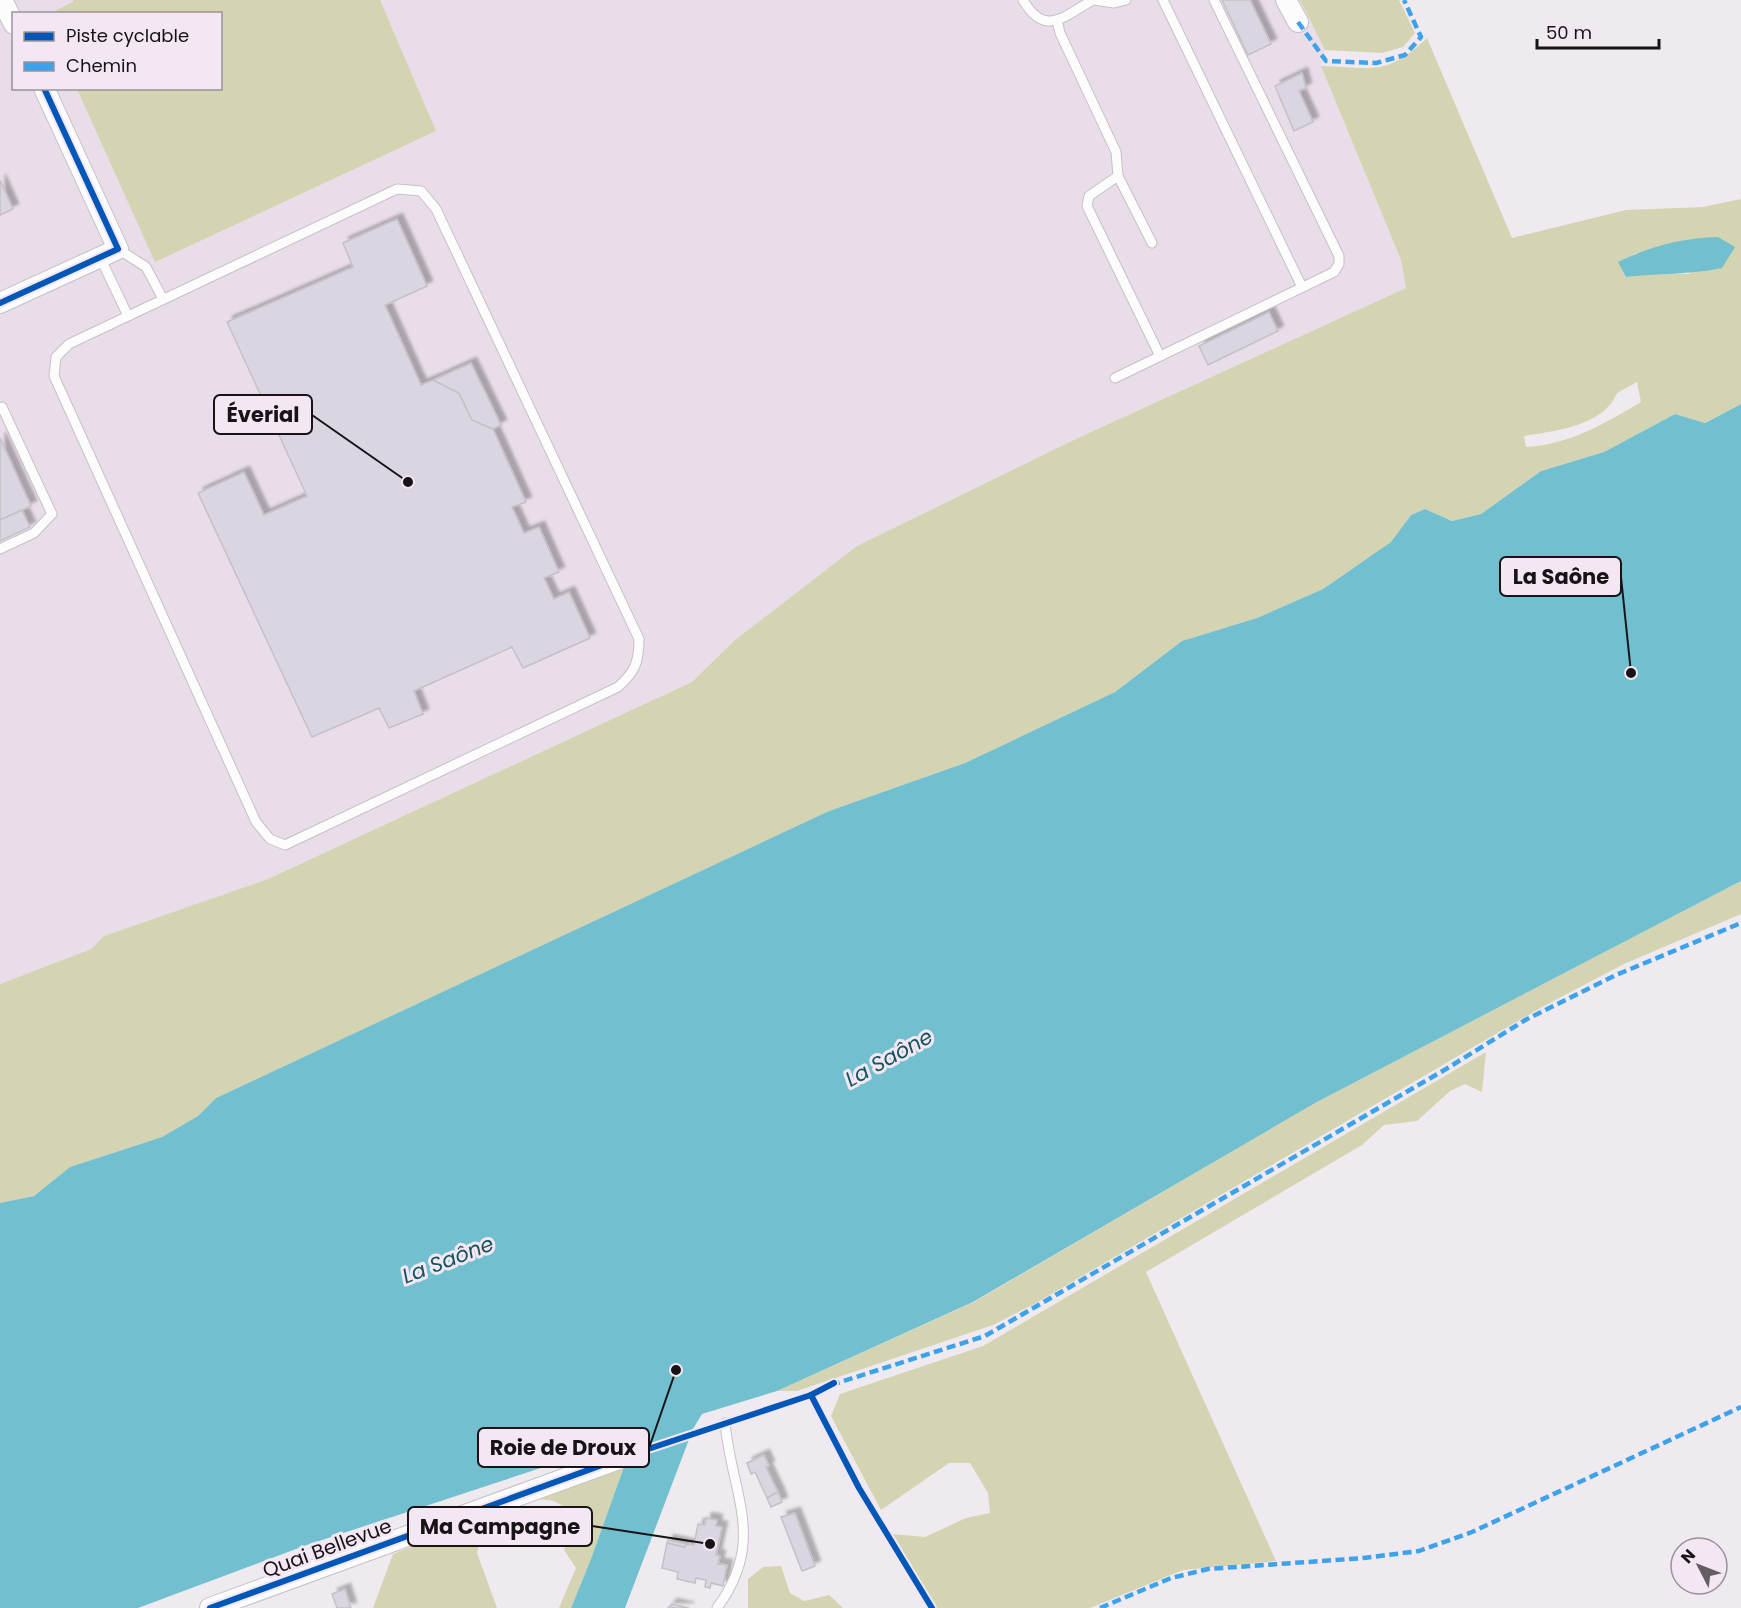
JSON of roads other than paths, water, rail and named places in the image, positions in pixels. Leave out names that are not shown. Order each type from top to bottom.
[{"type":"street","points":[[2,0],[12,20]]},
{"type":"street","points":[[1286,0],[1298,22]]},
{"type":"street","points":[[0,303],[118,249],[45,90]]},
{"type":"street","name":"Quai Bellevue","points":[[210,1608],[624,1457]]},
{"type":"lane","points":[[1023,0],[1040,20],[1057,20],[1094,0],[1114,3],[1126,0]]},
{"type":"lane","points":[[1163,0],[1302,287]]},
{"type":"lane","points":[[1115,378],[1334,272],[1339,264],[1340,255],[1214,0]]},
{"type":"lane","points":[[1057,20],[1060,33],[1116,152],[1118,176],[1152,243]]},
{"type":"lane","points":[[1118,176],[1089,196],[1087,206],[1160,356]]},
{"type":"lane","points":[[397,189],[421,191],[436,209],[639,639],[639,660],[631,675],[618,687],[285,845],[270,838],[256,822],[54,376],[56,357],[69,344],[128,316],[397,189]]},
{"type":"lane","points":[[118,249],[146,267],[163,299]]},
{"type":"lane","points":[[100,257],[128,316]]},
{"type":"lane","points":[[0,549],[34,533],[52,514],[2,407]]},
{"type":"lane","points":[[717,1608],[733,1587],[746,1544],[741,1499],[727,1446],[725,1423]]},
{"type":"water","points":[[1718,237],[1735,247],[1722,268],[1626,277],[1618,262],[1642,251],[1667,244]]},
{"type":"water","points":[[1741,404],[1741,881],[1317,1102],[973,1302],[777,1391],[702,1414],[693,1429],[625,1608],[571,1608],[625,1464],[629,1439],[304,1546],[138,1608],[0,1608],[0,1203],[34,1196],[70,1167],[162,1137],[198,1116],[216,1098],[829,811],[965,763],[1115,692],[1182,641],[1257,618],[1323,589],[1391,542],[1411,515],[1425,509],[1452,521],[1481,514],[1541,471],[1604,452],[1675,414],[1705,423]]},
{"type":"place","name":"Éverial","points":[[408,482]]},
{"type":"place","name":"La Saône","points":[[1631,673]]},
{"type":"place","name":"Roie de Droux","points":[[676,1370]]},
{"type":"place","name":"Ma Campagne","points":[[710,1544]]}]
